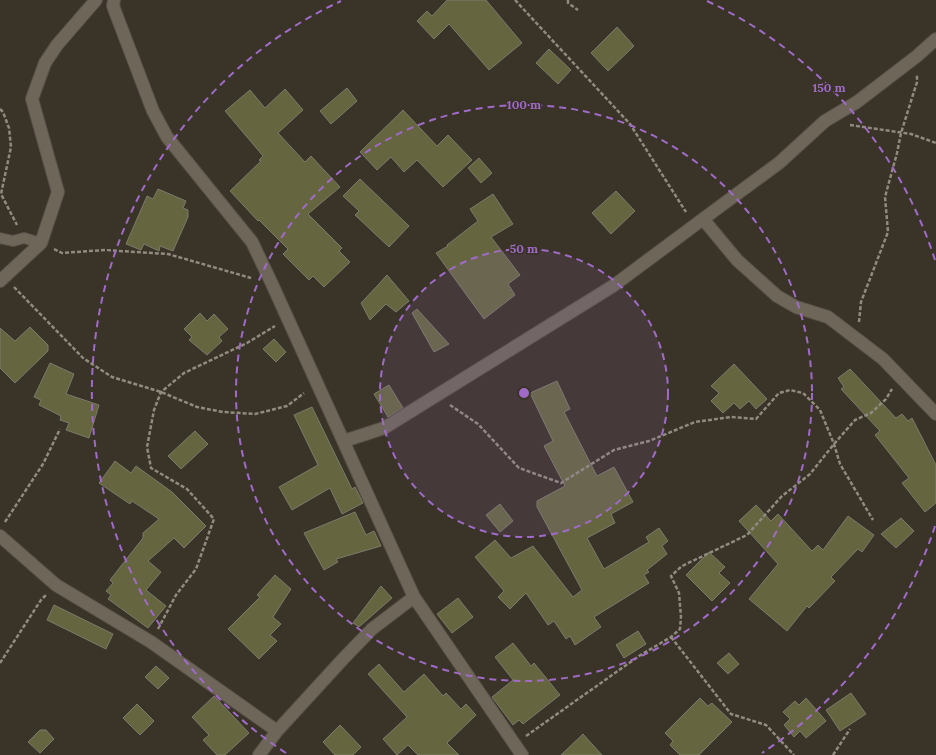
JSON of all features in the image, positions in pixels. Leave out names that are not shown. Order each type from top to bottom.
[{"type":"street","points":[[2,279],[41,243],[58,192],[32,99],[45,63],[57,45],[96,0]]},
{"type":"street","points":[[114,0],[113,6],[152,111],[167,137],[252,242],[414,597],[522,755]]},
{"type":"street","points":[[344,441],[384,428],[614,286],[779,163],[825,122],[857,102],[917,56],[936,39]]},
{"type":"street","points":[[698,222],[737,260],[778,296],[796,307],[828,317],[857,338],[883,359],[936,414]]},
{"type":"street","points":[[0,536],[56,585],[151,642],[277,731]]},
{"type":"street","points":[[259,755],[277,731],[372,629],[414,597]]},
{"type":"lane","points":[[0,238],[13,241],[24,238],[41,243]]},
{"type":"path","points":[[515,0],[630,124],[698,222]]},
{"type":"path","points":[[568,0],[568,3],[578,10]]},
{"type":"path","points":[[857,338],[861,302],[888,232],[885,197],[917,82],[917,56]]},
{"type":"path","points":[[0,109],[10,128],[11,147],[1,194],[24,238]]},
{"type":"path","points":[[825,122],[911,134],[936,143]]},
{"type":"path","points":[[41,243],[62,253],[106,250],[168,254],[272,284]]},
{"type":"path","points":[[2,279],[83,358],[112,376],[161,392],[198,408],[223,412],[255,414],[287,406],[317,382]]},
{"type":"path","points":[[151,642],[176,595],[196,569],[214,520],[187,489],[151,468],[146,447],[154,410],[161,392],[184,373],[247,344],[287,318]]},
{"type":"path","points":[[514,744],[639,656],[680,630],[681,617],[679,593],[671,576],[682,566],[747,535],[781,497],[810,474],[855,420],[871,413],[886,400],[899,376]]},
{"type":"path","points":[[436,396],[478,424],[519,468],[561,483],[614,450],[649,441],[695,422],[731,417],[756,419],[779,393],[790,390],[803,393],[820,410],[834,444],[840,464],[873,520]]},
{"type":"path","points":[[4,524],[43,464],[60,429]]},
{"type":"path","points":[[0,663],[41,600],[56,585]]},
{"type":"path","points":[[671,636],[731,714],[766,725],[794,755]]},
{"type":"path","points":[[833,755],[850,729]]},
{"type":"building","points":[[447,0],[486,0],[522,43],[489,70],[449,24],[434,39],[417,21],[427,11],[432,16]]},
{"type":"building","points":[[617,27],[634,46],[608,71],[591,53]]},
{"type":"building","points":[[549,49],[571,70],[558,84],[536,63]]},
{"type":"building","points":[[347,88],[357,101],[331,124],[320,111]]},
{"type":"building","points":[[285,89],[303,110],[278,133],[305,162],[311,156],[340,187],[308,214],[342,248],[339,251],[350,262],[324,287],[313,276],[309,280],[283,254],[288,249],[259,220],[258,221],[230,191],[261,161],[259,160],[263,156],[225,111],[250,90],[265,108]]},
{"type":"building","points":[[403,110],[437,146],[448,135],[472,160],[443,187],[417,160],[404,172],[391,157],[377,170],[360,152]]},
{"type":"building","points":[[479,158],[492,173],[481,183],[468,168]]},
{"type":"building","points":[[360,179],[409,226],[389,247],[355,215],[359,211],[343,196]]},
{"type":"building","points":[[158,189],[186,201],[183,208],[188,210],[188,217],[173,251],[160,246],[159,251],[144,244],[141,250],[126,244],[147,196],[153,199]]},
{"type":"building","points":[[616,191],[635,211],[611,234],[592,213]]},
{"type":"building","points":[[493,194],[513,224],[491,237],[520,275],[508,284],[515,295],[484,319],[436,253],[448,246],[447,245],[478,221],[470,209]]},
{"type":"building","points":[[387,275],[409,301],[396,312],[386,304],[370,320],[361,303]]},
{"type":"building","points":[[417,309],[449,344],[434,352],[412,313]]},
{"type":"building","points":[[200,313],[207,321],[214,314],[228,329],[219,337],[222,341],[207,355],[189,340],[192,337],[184,329]]},
{"type":"building","points":[[30,327],[48,345],[48,351],[15,383],[0,368],[0,328],[15,341]]},
{"type":"building","points":[[274,339],[286,352],[276,362],[263,349]]},
{"type":"building","points":[[50,363],[74,374],[66,394],[99,405],[89,438],[66,430],[69,423],[60,420],[61,416],[39,405],[41,400],[34,397]]},
{"type":"building","points":[[734,364],[767,399],[756,409],[749,401],[740,409],[734,403],[723,413],[711,401],[719,393],[711,386]]},
{"type":"building","points":[[850,369],[896,418],[902,414],[908,421],[912,418],[936,465],[936,503],[925,512],[902,483],[909,478],[875,435],[880,431],[841,389],[844,387],[838,378]]},
{"type":"building","points":[[557,381],[570,409],[564,412],[597,476],[614,467],[633,502],[611,514],[615,523],[587,538],[604,569],[649,542],[646,537],[659,528],[668,541],[662,546],[667,554],[647,570],[649,572],[644,575],[649,583],[594,617],[601,627],[575,645],[570,636],[566,639],[554,621],[548,625],[526,593],[510,609],[498,597],[504,591],[475,557],[495,540],[511,558],[533,546],[573,597],[582,590],[537,507],[537,501],[565,486],[544,446],[553,441],[530,393]]},
{"type":"building","points":[[389,385],[403,408],[388,417],[374,394]]},
{"type":"building","points":[[312,407],[352,489],[355,487],[363,503],[342,514],[330,488],[292,510],[279,487],[318,465],[294,415]]},
{"type":"building","points":[[195,431],[208,444],[181,469],[168,456]]},
{"type":"building","points":[[115,461],[131,473],[136,466],[172,492],[206,526],[184,548],[174,538],[148,561],[161,572],[146,590],[166,606],[148,628],[108,599],[111,595],[106,591],[113,583],[110,580],[143,538],[143,533],[159,519],[132,501],[130,504],[99,483]]},
{"type":"building","points":[[500,504],[513,521],[500,532],[486,515]]},
{"type":"building","points":[[756,505],[771,521],[778,514],[812,551],[818,545],[823,550],[848,516],[874,535],[862,552],[858,549],[831,577],[835,581],[809,608],[807,606],[787,631],[749,599],[778,564],[739,521]]},
{"type":"building","points":[[355,512],[366,535],[374,531],[381,546],[336,559],[338,562],[324,570],[304,533]]},
{"type":"building","points":[[901,518],[914,531],[896,548],[881,534]]},
{"type":"building","points":[[709,552],[725,567],[719,573],[730,583],[712,601],[686,575]]},
{"type":"building","points":[[275,575],[291,589],[273,617],[281,624],[270,635],[277,641],[259,659],[228,629],[260,597],[257,595]]},
{"type":"building","points":[[381,586],[392,598],[359,627],[353,623]]},
{"type":"building","points":[[458,598],[473,617],[452,633],[437,614]]},
{"type":"building","points":[[54,605],[113,634],[106,649],[47,620]]},
{"type":"building","points":[[638,631],[646,644],[624,658],[616,645]]},
{"type":"building","points":[[513,643],[531,666],[534,663],[560,695],[523,724],[519,720],[513,725],[492,697],[513,680],[495,657]]},
{"type":"building","points":[[729,653],[739,664],[728,674],[717,663]]},
{"type":"building","points":[[379,664],[404,692],[424,674],[443,696],[446,693],[461,709],[466,704],[476,715],[447,743],[459,755],[418,755],[408,745],[397,755],[383,739],[407,717],[368,674]]},
{"type":"building","points":[[156,666],[169,678],[158,689],[145,677]]},
{"type":"building","points":[[851,693],[866,714],[840,731],[826,710]]},
{"type":"building","points":[[214,696],[249,733],[225,755],[217,755],[203,740],[209,735],[192,717]]},
{"type":"building","points":[[700,698],[708,706],[712,703],[732,722],[699,755],[680,755],[670,745],[673,741],[665,733]]},
{"type":"building","points":[[806,698],[826,721],[806,738],[800,731],[794,737],[784,725],[790,719],[783,712],[795,701],[799,705]]},
{"type":"building","points":[[137,704],[154,721],[140,735],[123,718]]},
{"type":"building","points":[[340,725],[361,747],[353,755],[335,755],[323,742]]},
{"type":"building","points":[[40,730],[46,730],[54,739],[40,753],[28,742]]},
{"type":"building","points":[[583,734],[602,755],[561,755]]}]
